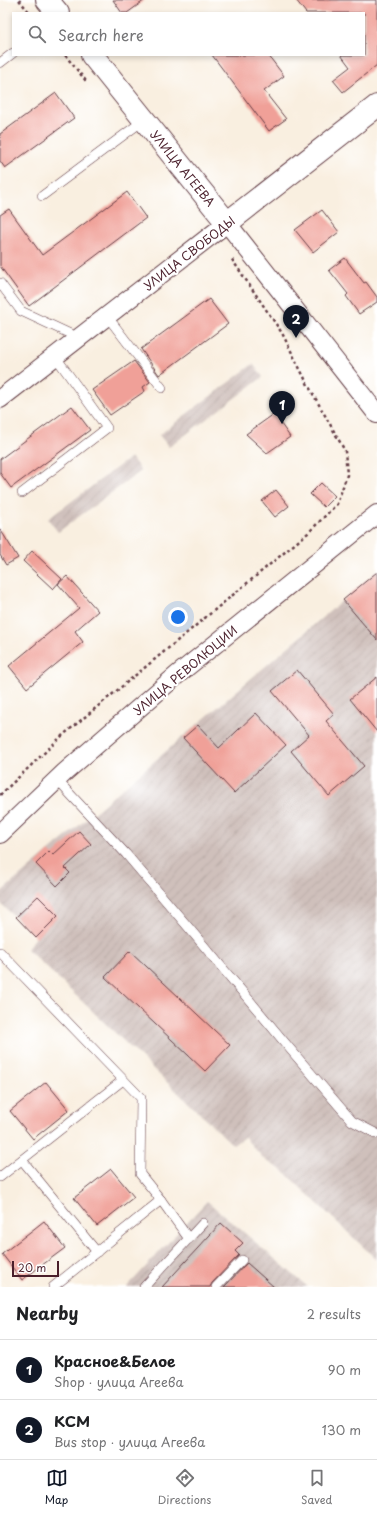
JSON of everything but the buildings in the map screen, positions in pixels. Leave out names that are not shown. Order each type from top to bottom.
[{"type":"street","points":[[47,0],[57,12]]},
{"type":"street","name":"УЛИЦА АГЕЕВА","points":[[93,56],[144,120],[220,228],[377,414]]},
{"type":"street","name":"УЛИЦА СВОБОДЫ","points":[[0,399],[377,106]]},
{"type":"street","name":"УЛИЦА РЕВОЛЮЦИИ","points":[[2,828],[177,675],[377,514]]},
{"type":"lane","points":[[0,63],[12,54]]},
{"type":"lane","points":[[42,196],[144,120]]},
{"type":"lane","points":[[0,283],[22,311],[79,338]]},
{"type":"lane","points":[[107,316],[162,388]]},
{"type":"lane","points":[[22,493],[107,428],[55,356]]},
{"type":"lane","points":[[57,780],[126,854],[352,1121],[377,1134]]},
{"type":"lane","points":[[0,952],[141,1098],[140,1174],[189,1239]]},
{"type":"lane","points":[[0,1177],[123,1080]]},
{"type":"lane","points":[[22,1160],[97,1252]]},
{"type":"lane","points":[[53,1287],[161,1200]]},
{"type":"lane","points":[[144,1287],[203,1224]]},
{"type":"lane","points":[[216,1287],[242,1260]]},
{"type":"path","points":[[19,0],[29,12]]},
{"type":"path","points":[[66,56],[90,84]]},
{"type":"path","points":[[0,795],[63,735],[308,533],[337,504],[347,475],[345,451],[308,385],[282,333],[220,228]]},
{"type":"shaded area","points":[[253,364],[263,377],[169,447],[159,435]]},
{"type":"shaded area","points":[[131,457],[141,471],[58,532],[48,519]]},
{"type":"shaded area","points":[[377,571],[377,1260],[282,1170],[266,1161],[244,1137],[233,1145],[27,949],[36,937],[0,903],[0,893]]},
{"type":"shaded area","points":[[207,1201],[308,1287],[127,1287]]},
{"type":"place","name":"КСМ","points":[[296,338]]},
{"type":"place","name":"Красное&Белое","points":[[282,424]]}]
